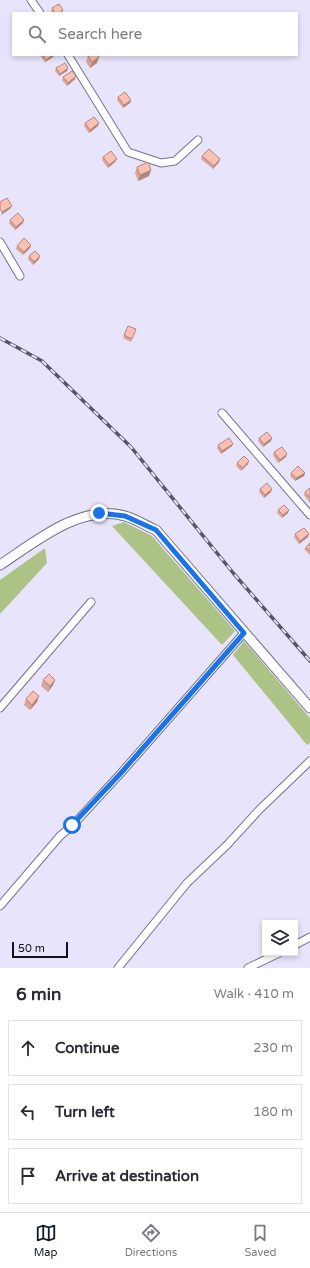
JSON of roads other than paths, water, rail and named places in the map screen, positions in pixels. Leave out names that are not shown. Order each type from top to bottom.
[{"type":"street","points":[[31,0],[39,12]]},
{"type":"street","points":[[69,56],[128,152],[161,163],[175,161],[198,140]]},
{"type":"street","points":[[0,242],[20,276]]},
{"type":"street","points":[[222,413],[310,515]]},
{"type":"street","points":[[0,565],[68,522],[99,513],[125,516],[156,530],[310,708]]},
{"type":"street","points":[[0,708],[91,602]]},
{"type":"street","points":[[0,906],[60,836],[121,773],[244,633]]},
{"type":"street","points":[[118,968],[187,883],[310,761]]},
{"type":"street","points":[[298,943],[310,937]]},
{"type":"street","points":[[248,968],[273,956]]},
{"type":"railway","points":[[0,338],[42,361],[131,447],[234,574],[310,661]]}]
